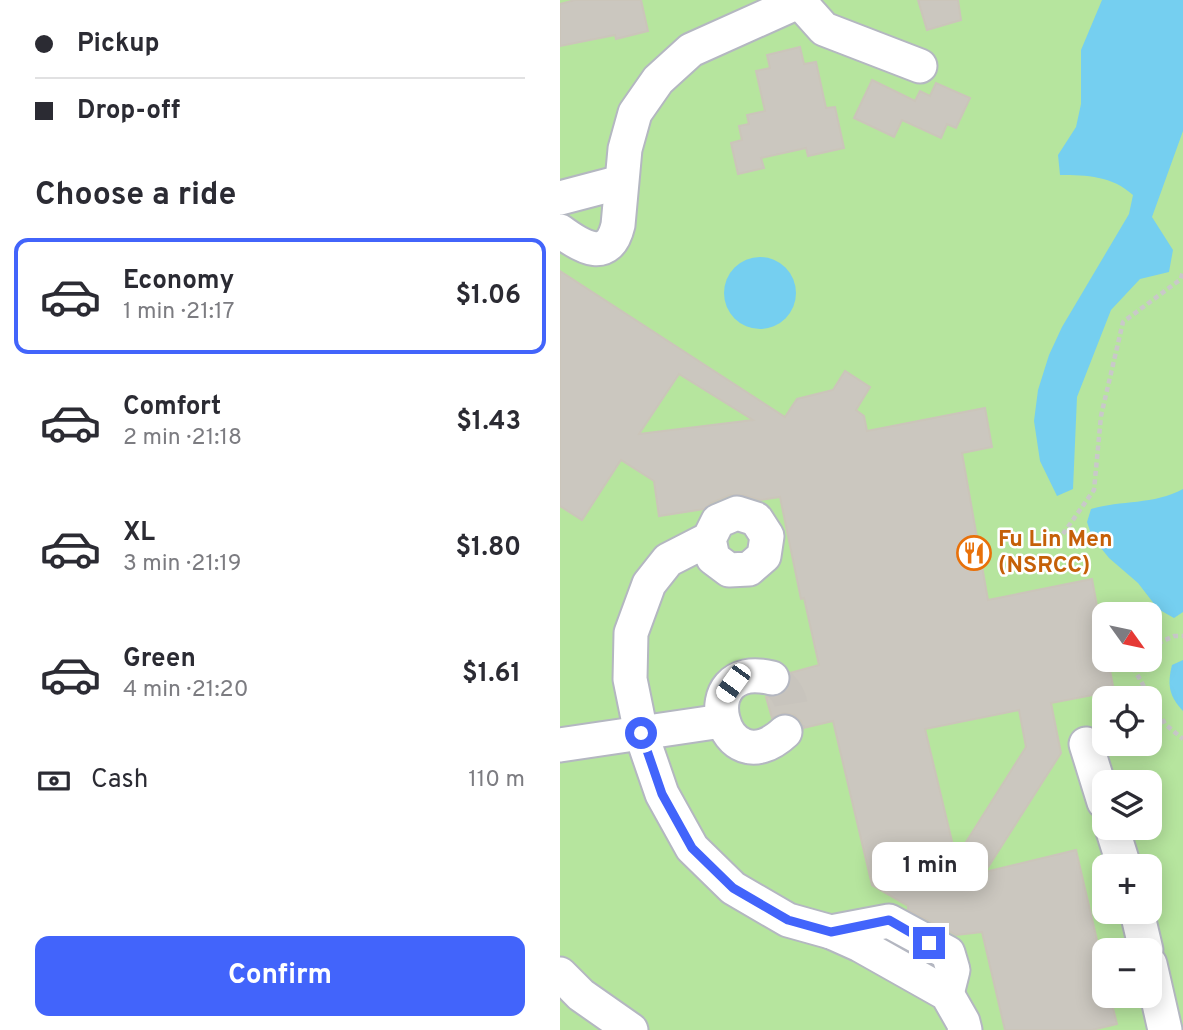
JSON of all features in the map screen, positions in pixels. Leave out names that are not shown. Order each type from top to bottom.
[{"type":"lane","points":[[560,231],[589,249],[599,249],[610,244],[618,225],[625,149],[635,113],[658,80],[691,50],[798,1],[824,29],[920,66]]},
{"type":"lane","points":[[560,198],[621,182]]},
{"type":"lane","points":[[709,539],[668,560],[649,584],[631,633],[630,679],[641,733],[662,794],[692,848],[733,888],[788,920],[831,932],[889,920],[948,953],[953,970],[947,994],[965,1030]]},
{"type":"lane","points":[[772,678],[758,674],[733,683],[724,694],[720,708],[722,721],[728,733],[750,746],[764,746],[776,741],[785,732]]},
{"type":"lane","points":[[560,746],[722,721]]},
{"type":"lane","points":[[1086,744],[1094,770]]},
{"type":"lane","points":[[560,974],[581,995],[631,1030]]},
{"type":"lane","points":[[1160,1008],[1165,1030]]},
{"type":"path","points":[[1063,534],[1094,490],[1101,416],[1123,322],[1181,279],[1183,271]]},
{"type":"path","points":[[1162,642],[1174,636],[1183,636]]},
{"type":"path","points":[[1136,672],[1165,724],[1183,739]]},
{"type":"green space","points":[[560,0],[1183,0],[1183,1030],[560,1030]]},
{"type":"water","points":[[1102,0],[1183,0],[1183,131],[1152,217],[1173,250],[1169,272],[1140,279],[1111,310],[1077,397],[1073,489],[1057,496],[1040,461],[1034,421],[1038,390],[1049,355],[1062,327],[1129,214],[1133,195],[1108,180],[1060,175],[1058,155],[1076,127],[1081,104],[1081,50]]},
{"type":"water","points":[[760,257],[780,263],[790,273],[796,293],[790,313],[780,323],[760,329],[740,323],[730,313],[724,293],[730,273],[740,263]]},
{"type":"water","points":[[1183,489],[1183,612],[1174,618],[1162,611],[1162,602],[1153,602],[1138,583],[1109,558],[1092,537],[1087,522],[1091,509],[1172,494]]},
{"type":"water","points":[[1183,660],[1183,711],[1172,695],[1170,679],[1172,665]]},
{"type":"building","points":[[575,0],[641,0],[648,31],[616,39],[615,35],[560,46],[560,4]]},
{"type":"building","points":[[918,0],[958,0],[961,20],[927,30]]},
{"type":"building","points":[[800,47],[804,64],[816,62],[826,108],[835,107],[844,148],[808,156],[806,148],[761,158],[764,168],[738,174],[731,143],[742,140],[739,126],[749,124],[747,115],[765,111],[756,71],[770,68],[767,55]]},
{"type":"building","points":[[872,80],[915,101],[920,91],[930,96],[936,83],[970,98],[956,128],[947,124],[941,138],[902,120],[894,137],[854,118]]},
{"type":"building","points":[[560,271],[785,417],[797,399],[833,390],[845,371],[870,387],[856,410],[864,416],[867,431],[985,408],[992,447],[962,453],[988,600],[1092,579],[1096,602],[1092,602],[1092,672],[1110,672],[1113,686],[1092,686],[1092,695],[1051,703],[1061,753],[985,872],[1076,850],[1097,938],[1092,938],[1092,1008],[1113,1008],[1117,1024],[1092,1030],[1005,1030],[982,932],[956,935],[908,910],[908,906],[872,885],[833,721],[803,728],[801,721],[794,715],[784,713],[772,718],[766,697],[780,695],[788,689],[790,673],[819,665],[804,598],[801,599],[780,497],[760,500],[743,495],[730,495],[704,509],[659,516],[654,481],[621,460],[582,520],[560,506]],"holes":[[[679,374],[753,420],[639,434]],[[1019,710],[1026,747],[956,858],[925,729]]]},
{"type":"tunnel","points":[[772,678],[784,690],[790,702],[791,716],[785,732]]},
{"type":"place","name":"Fu Lin Men (NSRCC)","points":[[974,553]]},
{"type":"route","points":[[641,733],[662,794],[692,848],[733,888],[788,920],[831,932],[889,920],[929,943]]}]
